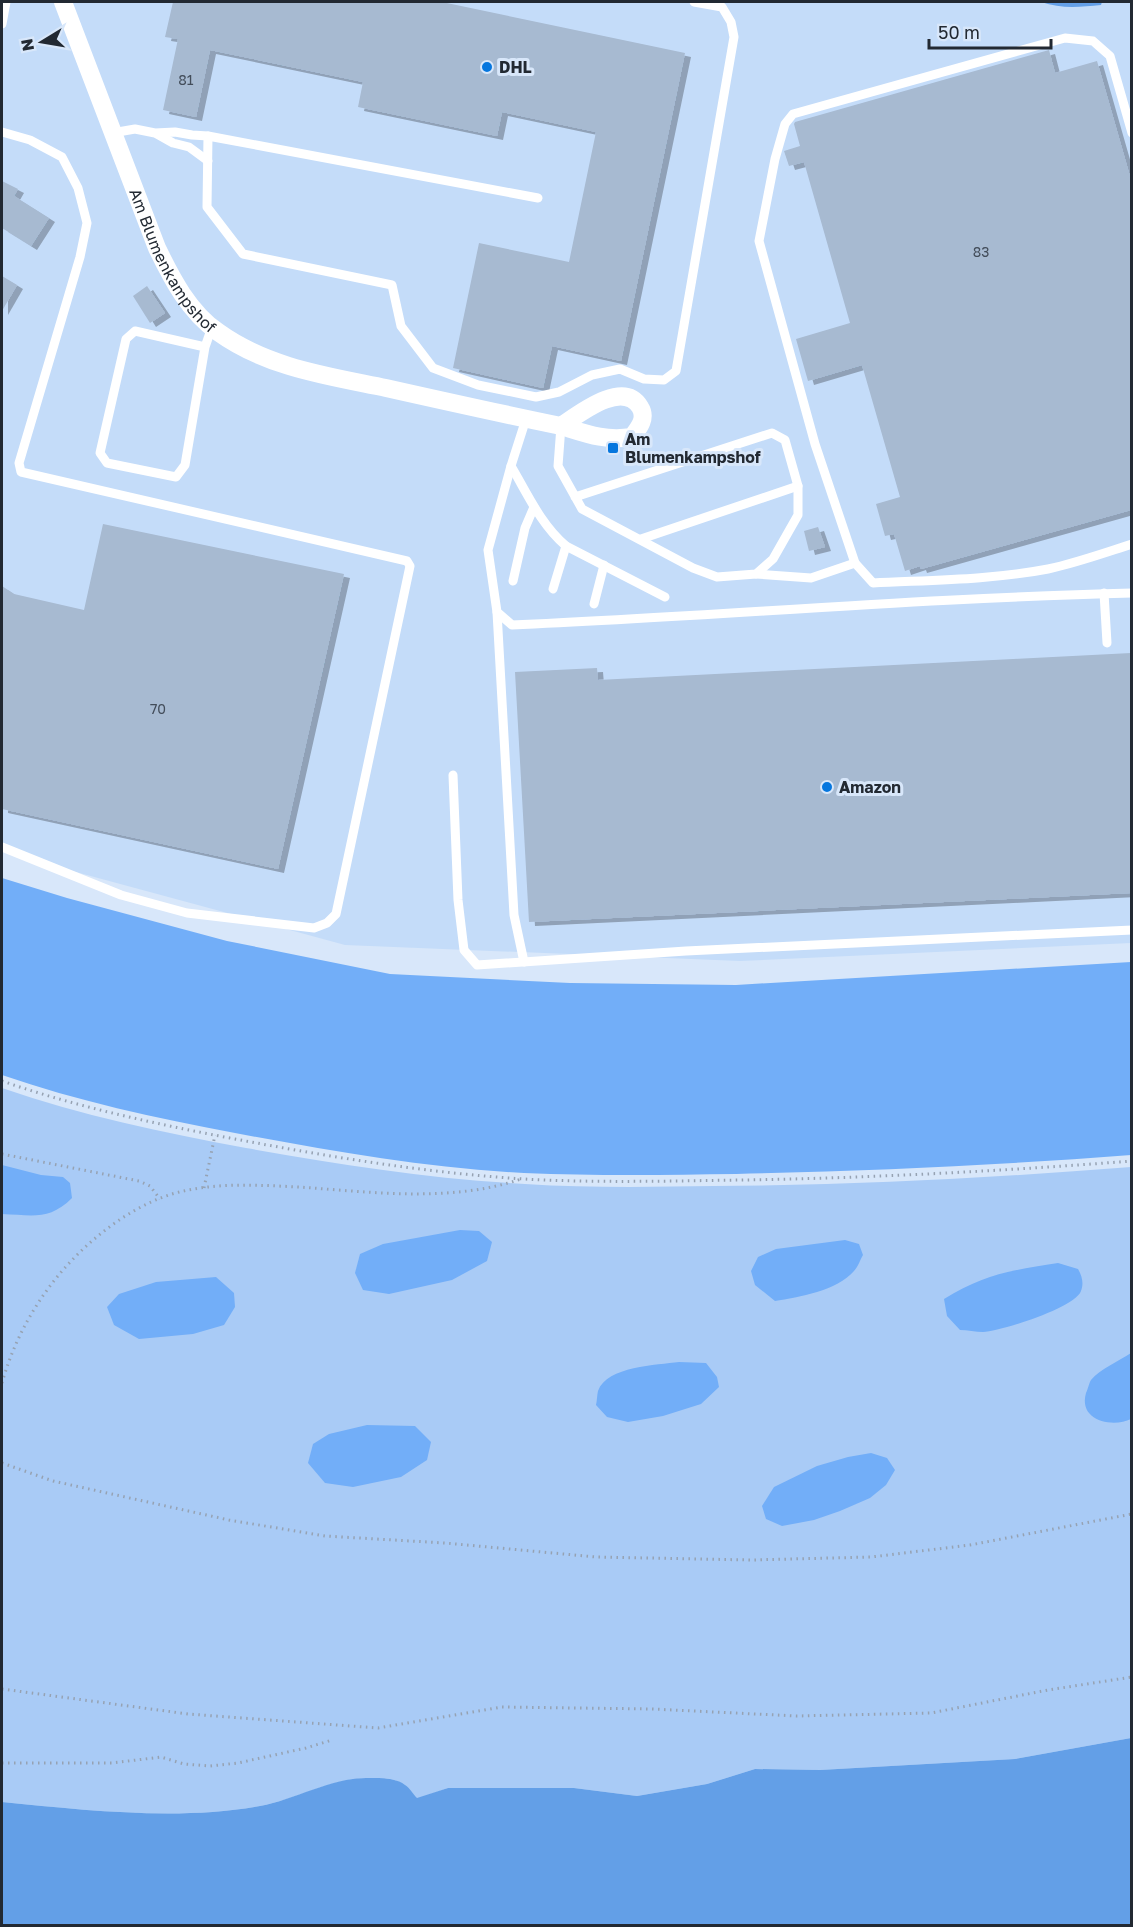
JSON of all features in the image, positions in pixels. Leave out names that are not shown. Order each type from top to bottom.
[{"type":"street","name":"Am Blumenkampshof","points":[[63,2],[157,248],[171,277],[188,302],[212,327],[237,344],[280,364],[561,426],[613,440],[632,437],[642,423],[642,410],[636,401],[624,396],[614,397],[590,406],[561,426]]},
{"type":"lane","points":[[2,24],[6,2]]},
{"type":"lane","points":[[208,136],[207,207],[243,254],[392,285],[401,326],[433,368],[478,385],[536,397],[559,392],[592,375],[620,369],[644,379],[664,380],[676,371],[734,37],[731,22],[722,7],[694,2]]},
{"type":"lane","points":[[1131,133],[1110,56],[1094,41],[1065,38],[794,114],[785,124],[775,159],[759,240],[815,444],[855,563],[873,583],[944,580],[1049,569],[1131,544]]},
{"type":"lane","points":[[112,133],[135,129],[155,133],[175,132],[208,136],[538,198]]},
{"type":"lane","points":[[2,132],[30,140],[62,157],[78,188],[87,223],[80,257],[19,463],[21,472],[407,561],[410,566],[336,914],[327,922],[314,928],[187,913],[121,895],[2,847]]},
{"type":"lane","points":[[155,133],[173,143],[189,147],[208,161]]},
{"type":"lane","points":[[205,347],[135,331],[126,339],[100,453],[107,463],[176,477],[185,465],[205,347],[212,327]]},
{"type":"lane","points":[[524,962],[513,903],[497,612],[488,550],[526,419]]},
{"type":"lane","points":[[561,426],[558,466],[582,509],[693,568],[717,577],[756,574],[811,578],[855,563]]},
{"type":"lane","points":[[575,497],[772,433],[785,440],[798,486],[798,515],[773,559],[756,574]]},
{"type":"lane","points":[[511,465],[534,507],[557,538],[566,546],[665,597]]},
{"type":"lane","points":[[641,539],[798,486]]},
{"type":"lane","points":[[513,581],[525,528],[534,507]]},
{"type":"lane","points":[[553,589],[566,546]]},
{"type":"lane","points":[[594,604],[604,565]]},
{"type":"lane","points":[[1104,593],[1107,643]]},
{"type":"lane","points":[[497,612],[512,625],[1131,593]]},
{"type":"lane","points":[[453,775],[458,900],[464,950],[477,965],[686,951],[1131,930]]},
{"type":"path","points":[[2,1081],[29,1091],[109,1112],[347,1160],[523,1179],[635,1182],[793,1179],[994,1172],[1131,1161]]},
{"type":"path","points":[[204,1188],[215,1135]]},
{"type":"path","points":[[2,1154],[139,1181],[150,1186],[160,1200]]},
{"type":"path","points":[[2,1383],[9,1357],[23,1328],[63,1268],[120,1218],[172,1194],[235,1185],[462,1193],[498,1187],[523,1179]]},
{"type":"path","points":[[2,1463],[53,1481],[229,1520],[325,1536],[444,1543],[596,1557],[751,1560],[871,1557],[970,1545],[1131,1514]]},
{"type":"path","points":[[2,1689],[188,1714],[378,1728],[502,1707],[652,1709],[797,1716],[931,1713],[1048,1690],[1131,1677]]},
{"type":"path","points":[[2,1763],[112,1763],[161,1757],[184,1764],[210,1766],[238,1763],[332,1740]]},
{"type":"shaded area","points":[[2,2],[1131,2],[1131,943],[740,961],[345,945],[2,852]]},
{"type":"shaded area","points":[[1041,2],[1102,2],[1101,5],[1071,7]]},
{"type":"shaded area","points":[[2,878],[227,941],[390,974],[570,983],[736,985],[1131,962],[1131,1155],[983,1165],[785,1173],[577,1175],[524,1173],[415,1163],[343,1152],[271,1140],[117,1108],[2,1075]]},
{"type":"shaded area","points":[[2,1088],[92,1115],[215,1142],[315,1160],[490,1182],[619,1187],[818,1184],[975,1178],[1131,1167],[1131,1738],[1015,1759],[820,1770],[755,1769],[707,1784],[637,1796],[574,1788],[448,1788],[417,1799],[406,1786],[395,1780],[365,1778],[339,1782],[260,1806],[197,1813],[131,1813],[2,1802]]},
{"type":"shaded area","points":[[2,1165],[41,1175],[63,1177],[70,1183],[72,1198],[56,1210],[40,1215],[2,1214]]},
{"type":"shaded area","points":[[460,1230],[479,1231],[492,1242],[487,1261],[452,1280],[389,1294],[363,1290],[355,1273],[360,1254],[383,1244]]},
{"type":"shaded area","points":[[845,1240],[859,1244],[863,1255],[854,1271],[838,1284],[817,1292],[775,1301],[755,1285],[751,1271],[758,1257],[776,1249]]},
{"type":"shaded area","points":[[1058,1263],[1078,1269],[1082,1285],[1076,1298],[1052,1311],[1005,1328],[983,1332],[960,1330],[947,1316],[944,1299],[972,1284],[1013,1271]]},
{"type":"shaded area","points":[[216,1277],[234,1293],[235,1307],[224,1325],[193,1334],[139,1339],[114,1325],[107,1307],[119,1294],[156,1282]]},
{"type":"shaded area","points":[[1131,1353],[1131,1419],[1115,1423],[1099,1420],[1087,1410],[1085,1403],[1090,1381],[1104,1369]]},
{"type":"shaded area","points":[[679,1362],[706,1363],[717,1377],[719,1387],[701,1404],[663,1416],[628,1422],[607,1417],[596,1405],[598,1391],[611,1376],[634,1368]]},
{"type":"shaded area","points":[[367,1425],[415,1426],[431,1442],[427,1460],[401,1477],[353,1487],[325,1483],[308,1463],[313,1444],[329,1434]]},
{"type":"shaded area","points":[[871,1453],[887,1458],[895,1470],[886,1485],[870,1498],[814,1520],[782,1526],[766,1519],[762,1506],[774,1487],[817,1466]]},
{"type":"shaded area","points":[[1131,1738],[1131,1925],[2,1925],[2,1802],[131,1813],[197,1813],[260,1806],[326,1785],[366,1778],[386,1778],[401,1782],[417,1798],[448,1788],[574,1788],[637,1796],[707,1784],[755,1769],[820,1770],[1015,1759]]},
{"type":"building","points":[[173,2],[442,2],[685,53],[621,361],[552,346],[543,388],[453,368],[479,243],[569,262],[596,132],[502,112],[497,136],[358,107],[363,82],[210,50],[196,117],[163,110],[178,39],[165,37]]},
{"type":"building","points":[[1049,50],[1055,73],[1097,61],[1131,180],[1131,510],[921,569],[920,566],[905,571],[894,534],[885,536],[876,504],[900,497],[862,365],[808,381],[796,339],[850,323],[804,162],[789,166],[784,151],[800,146],[795,122]]},
{"type":"building","points":[[2,181],[18,189],[14,196],[49,218],[31,246],[2,228]]},
{"type":"building","points":[[2,276],[17,285],[2,311]]},
{"type":"building","points":[[147,286],[165,313],[150,323],[133,296]]},
{"type":"building","points":[[103,524],[344,574],[278,869],[2,809],[2,586],[14,594],[84,610]]},
{"type":"building","points":[[818,527],[825,547],[809,551],[804,531]]},
{"type":"building","name":"Amazon","points":[[1131,653],[1131,893],[529,922],[515,672],[597,668],[598,680]]},
{"type":"place","name":"DHL","points":[[487,67]]},
{"type":"place","name":"Am Blumenkampshof","points":[[613,448]]},
{"type":"place","name":"Amazon","points":[[827,787]]}]
